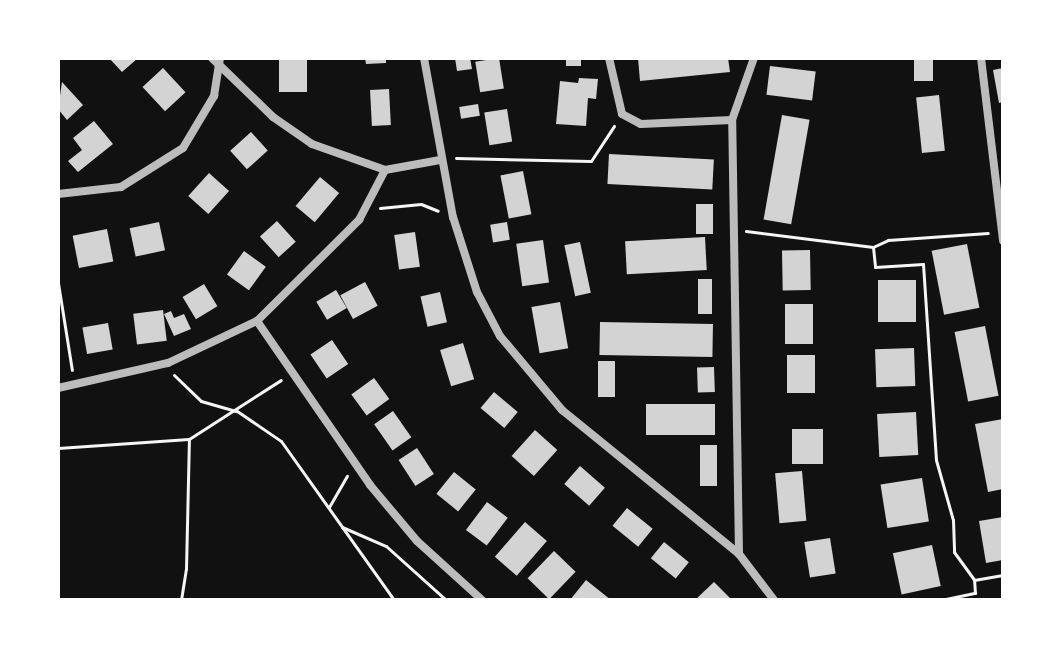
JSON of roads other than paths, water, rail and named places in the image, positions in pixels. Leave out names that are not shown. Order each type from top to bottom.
[{"type":"street","points":[[212,58],[220,62],[273,117],[312,144],[385,170],[440,160]]},
{"type":"street","points":[[424,58],[440,160],[453,217],[477,292],[500,336],[542,390],[739,554],[774,600]]},
{"type":"street","points":[[609,58],[622,114],[641,124],[732,120]]},
{"type":"street","points":[[739,554],[732,120],[754,58]]},
{"type":"street","points":[[981,58],[1003,241]]},
{"type":"street","points":[[58,194],[121,187],[183,148],[214,96],[220,62]]},
{"type":"street","points":[[58,388],[168,363],[257,321],[359,220],[385,170]]},
{"type":"street","points":[[257,321],[355,463],[417,541],[482,600]]}]
